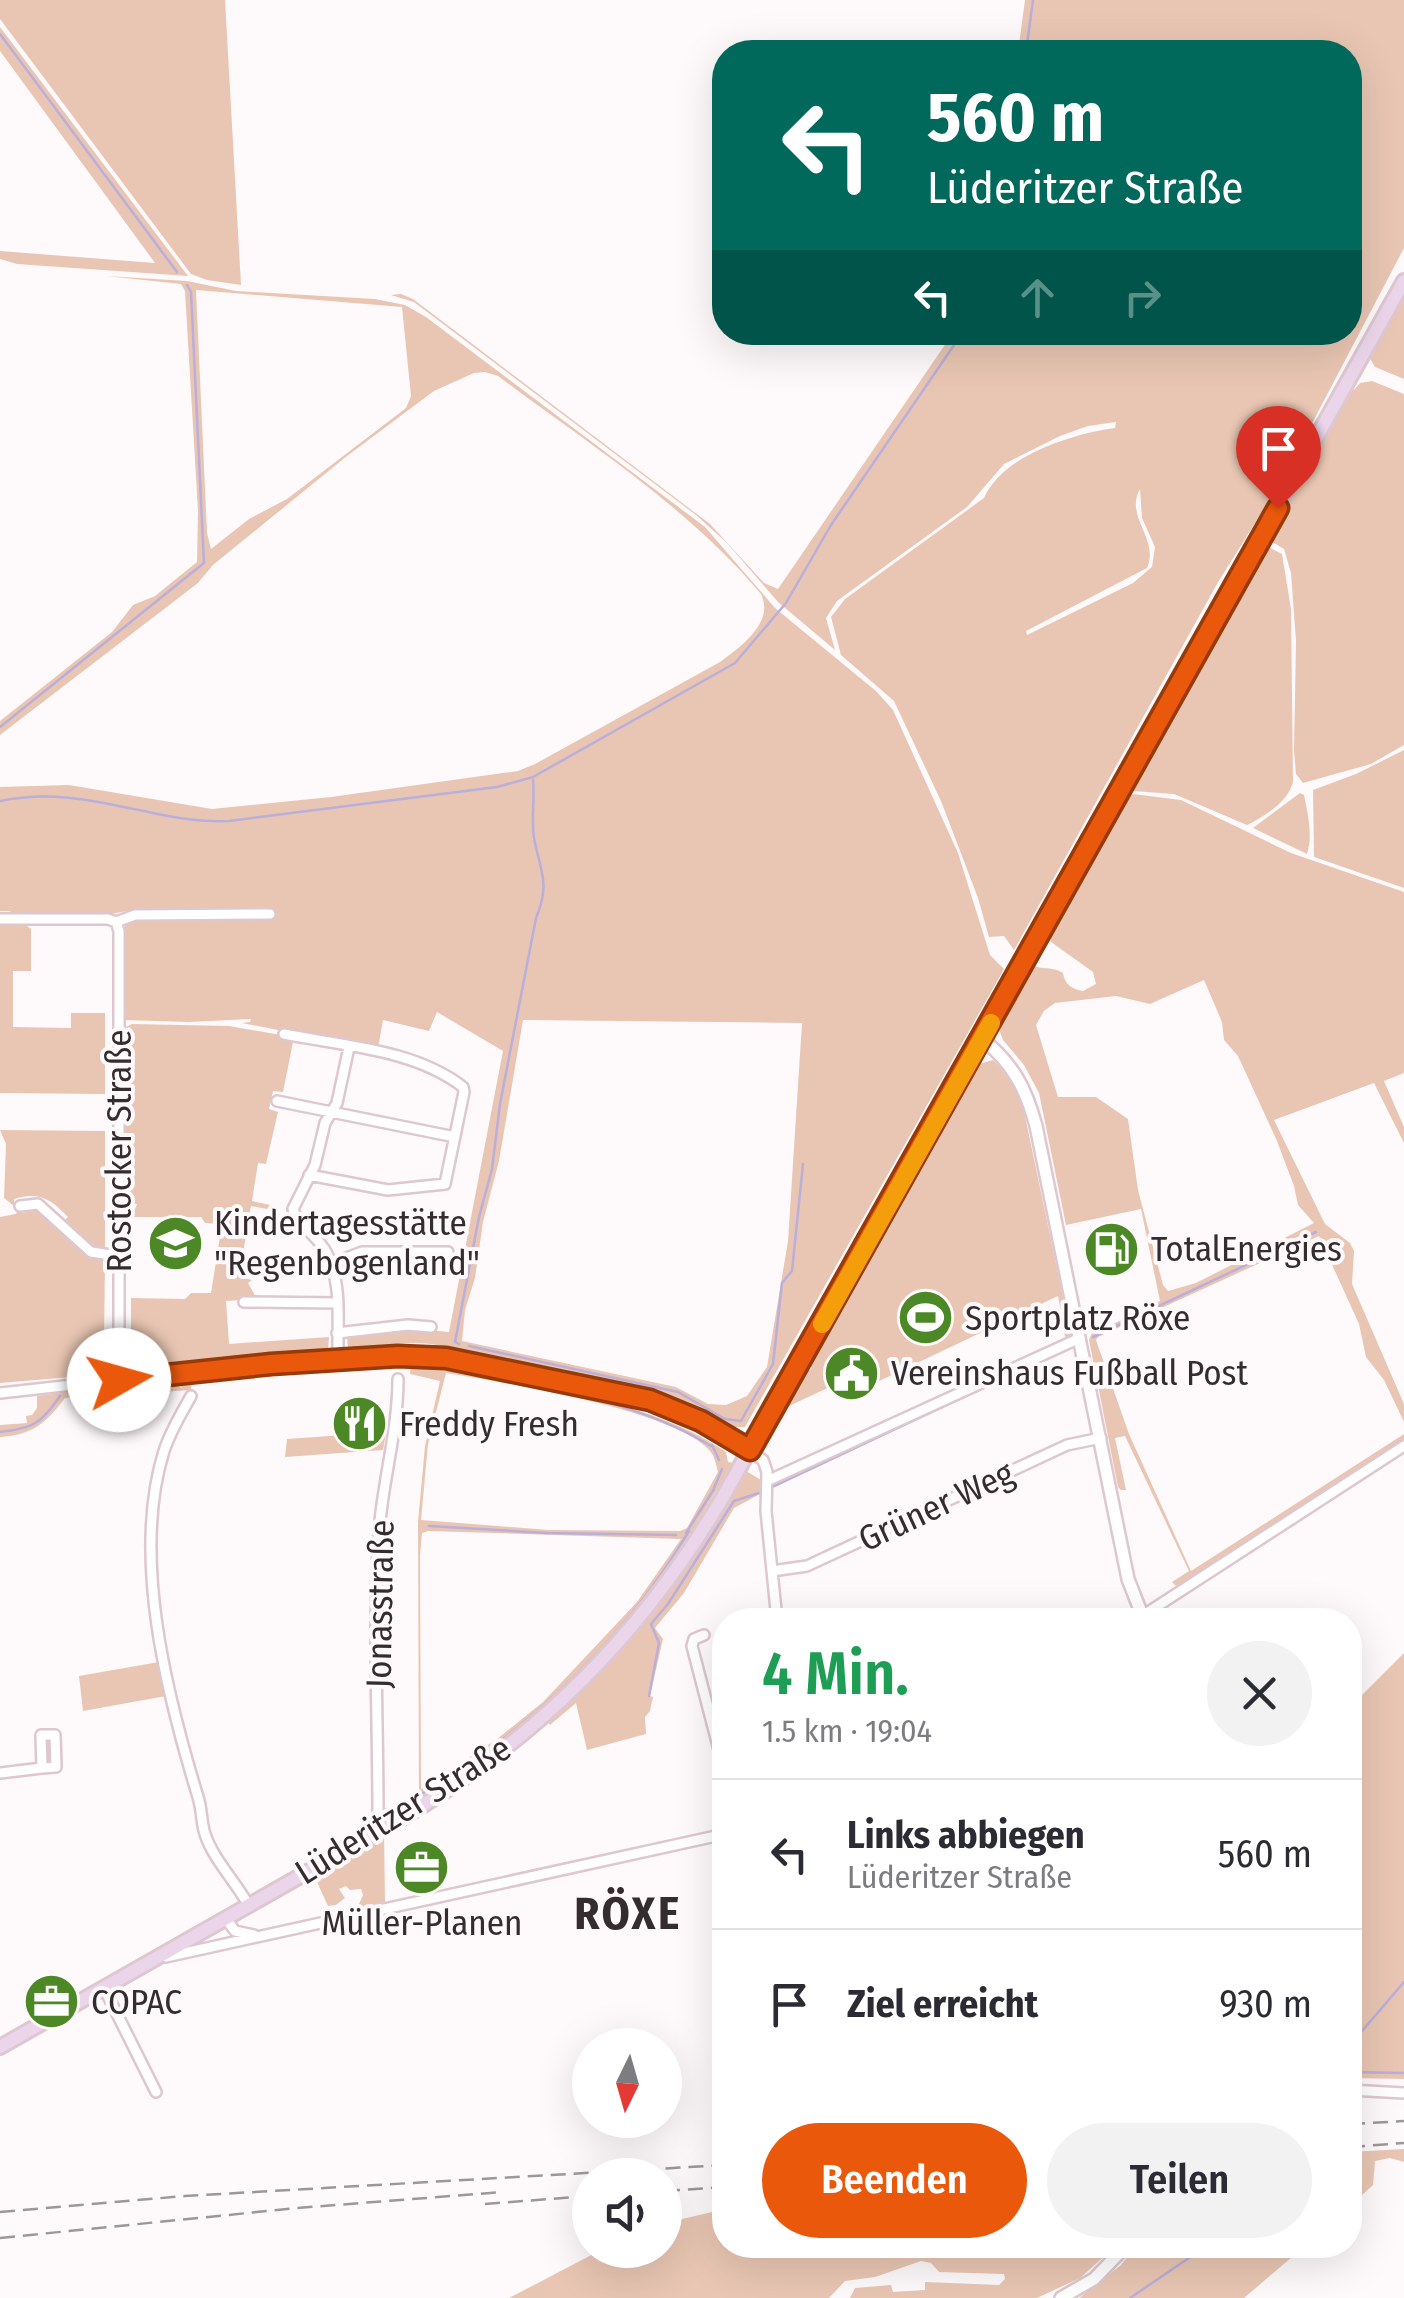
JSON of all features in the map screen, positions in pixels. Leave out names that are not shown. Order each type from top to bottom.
[{"type":"main road","name":"Lüderitzer Straße","points":[[0,2047],[384,1828],[491,1760],[586,1680],[673,1576],[750,1450],[1404,282]]},
{"type":"street","points":[[0,919],[116,922],[134,914],[270,914]]},
{"type":"street","name":"Rostocker Straße","points":[[116,922],[120,932],[119,1380]]},
{"type":"street","points":[[284,1034],[416,1062],[463,1087],[447,1181],[441,1186],[388,1190],[310,1175]]},
{"type":"street","points":[[982,1039],[1012,1067],[1027,1092],[1128,1579],[1137,1608]]},
{"type":"street","points":[[338,1360],[332,1264],[316,1237],[295,1215],[294,1204],[310,1175],[337,1103],[350,1047]]},
{"type":"street","points":[[277,1101],[455,1136]]},
{"type":"street","points":[[20,1206],[38,1204],[92,1252],[118,1256]]},
{"type":"street","points":[[332,1264],[362,1252],[448,1252]]},
{"type":"street","points":[[244,1302],[337,1302]]},
{"type":"street","points":[[337,1333],[431,1326]]},
{"type":"street","points":[[767,1480],[1080,1338]]},
{"type":"street","points":[[0,1393],[244,1366],[398,1356],[446,1358],[667,1406],[764,1460],[776,1608]]},
{"type":"street","name":"Jonasstraße","points":[[384,1828],[378,1814],[379,1537],[398,1380]]},
{"type":"street","points":[[191,1396],[160,1464],[152,1540],[155,1604],[173,1709],[202,1808],[204,1831],[249,1906]]},
{"type":"street","name":"Grüner Weg","points":[[772,1571],[807,1566],[1067,1445],[1101,1438]]},
{"type":"street","points":[[1158,1608],[1404,1446]]},
{"type":"street","points":[[704,1636],[694,1638],[692,1646],[712,1723]]},
{"type":"street","points":[[0,1773],[42,1768]]},
{"type":"street","points":[[154,1960],[712,1837]]},
{"type":"street","points":[[226,1919],[235,1931],[262,1935]]},
{"type":"street","points":[[104,1988],[156,2092]]},
{"type":"street","points":[[1362,2090],[1404,2092]]},
{"type":"street","points":[[1061,2298],[1094,2279],[1114,2258]]},
{"type":"shaded area","points":[[0,0],[225,0],[241,285],[191,274],[0,19]]},
{"type":"shaded area","points":[[1025,0],[1404,0],[1404,248],[1362,328],[1362,40],[1020,40]]},
{"type":"shaded area","points":[[0,27],[188,276],[17,264],[0,259],[0,251],[155,263],[0,51]]},
{"type":"shaded area","points":[[106,276],[187,281],[236,291],[375,299],[405,305],[426,317],[705,527],[775,608],[876,691],[893,710],[958,853],[990,955],[1004,969],[745,1427],[735,1427],[689,1404],[641,1389],[437,1345],[404,1343],[348,1349],[347,1335],[406,1328],[449,1332],[503,1051],[437,1012],[429,1031],[383,1020],[374,1049],[242,1023],[251,1019],[124,1020],[122,930],[130,919],[271,912],[127,911],[100,916],[10,916],[10,911],[0,911],[0,787],[69,785],[212,809],[518,771],[720,662],[753,633],[763,615],[761,594],[670,505],[498,376],[474,373],[434,391],[347,456],[213,565],[198,583],[0,735],[0,721],[112,632],[133,605],[155,596],[197,562],[198,511],[185,291],[181,284]],"holes":[[[196,290],[402,307],[411,396],[406,408],[287,499],[249,519],[211,549],[207,533]],[[523,1020],[802,1023],[788,1241],[767,1367],[747,1396],[726,1405],[708,1404],[676,1387],[462,1341]]]},
{"type":"shaded area","points":[[391,295],[413,299],[710,524],[764,583],[778,589],[945,345],[1353,345],[1286,473],[1217,584],[1014,950],[1004,936],[989,937],[941,801],[894,701],[841,655],[831,617],[845,599],[984,498],[993,483],[1022,459],[1060,441],[1115,428],[1116,422],[1060,436],[1004,464],[967,507],[837,601],[826,618],[835,650],[778,602],[727,543],[696,515],[414,302]],"holes":[[[1140,489],[1142,518],[1155,547],[1152,567],[1133,583],[1027,635],[1026,631],[1147,568],[1149,547],[1136,509]]]},
{"type":"shaded area","points":[[1404,298],[1404,379],[1375,367],[1369,357],[1399,299]]},
{"type":"shaded area","points":[[1372,381],[1404,394],[1404,745],[1371,764],[1303,783],[1296,774],[1294,750],[1296,641],[1291,573],[1284,549],[1269,540],[1269,534],[1348,389]]},
{"type":"shaded area","points":[[1251,537],[1014,967],[1010,965],[1240,552]]},
{"type":"shaded area","points":[[1263,544],[1282,554],[1291,609],[1293,782],[1281,802],[1247,825],[1174,794],[1133,791],[1129,786]]},
{"type":"shaded area","points":[[1404,750],[1404,888],[1314,857],[1313,790]]},
{"type":"shaded area","points":[[1300,793],[1304,795],[1309,825],[1307,854],[1253,828]]},
{"type":"shaded area","points":[[1133,794],[1181,800],[1291,853],[1404,892],[1404,1073],[1384,1081],[1404,1127],[1404,1143],[1374,1083],[1274,1120],[1325,1224],[1350,1243],[1354,1251],[1352,1284],[1404,1404],[1404,1422],[1384,1380],[1366,1357],[1359,1324],[1319,1236],[1096,1340],[1129,1434],[1191,1571],[1404,1434],[1404,1439],[1177,1587],[1172,1582],[1189,1571],[1125,1436],[1115,1438],[1126,1490],[1118,1487],[1089,1340],[1093,1330],[1095,1333],[1160,1301],[1141,1209],[1066,1225],[1039,1093],[1024,1065],[1003,1040],[997,1024],[1032,965],[1063,973],[1072,988],[1083,991],[1096,984],[1093,972],[1051,942],[1049,931],[1119,803]],"holes":[[[1204,980],[1222,1022],[1224,1040],[1238,1056],[1277,1141],[1298,1205],[1314,1223],[1196,1283],[1168,1291],[1163,1285],[1138,1190],[1128,1119],[1096,1097],[1058,1097],[1036,1025],[1044,1011],[1055,1003],[1116,996],[1150,1004]]]},
{"type":"shaded area","points":[[0,925],[31,929],[31,971],[13,971],[13,1027],[71,1028],[71,1013],[105,1013],[105,1094],[0,1093]]},
{"type":"shaded area","points":[[980,1018],[985,1022],[759,1420],[751,1425]]},
{"type":"shaded area","points":[[132,1024],[229,1026],[281,1035],[281,1040],[293,1042],[283,1092],[273,1091],[269,1109],[278,1112],[266,1164],[258,1163],[252,1201],[270,1205],[267,1209],[251,1206],[239,1277],[252,1280],[248,1283],[257,1299],[226,1301],[229,1344],[329,1337],[328,1351],[131,1369],[131,1298],[185,1299],[191,1293],[211,1293],[222,1224],[205,1223],[201,1217],[132,1217],[137,1204],[122,1203],[122,1029]]},
{"type":"shaded area","points":[[993,1060],[1010,1076],[1021,1097],[1071,1335],[1065,1337],[1058,1296],[854,1393],[847,1379],[789,1406],[782,1419],[803,1376],[812,1368],[807,1363],[968,1073]]},
{"type":"shaded area","points":[[0,1130],[105,1131],[105,1248],[97,1251],[74,1234],[64,1221],[68,1217],[44,1198],[14,1199],[14,1206],[4,1198],[6,1144]]},
{"type":"shaded area","points":[[35,1205],[105,1258],[104,1343],[112,1344],[112,1366],[107,1374],[0,1383],[0,1217],[16,1214],[18,1209],[22,1213],[33,1211]]},
{"type":"shaded area","points":[[411,1366],[461,1371],[614,1404],[682,1428],[726,1452],[728,1462],[733,1463],[659,1586],[588,1668],[524,1727],[460,1774],[389,1817],[381,1809],[419,1793],[418,1522],[425,1446],[440,1381],[410,1374]],"holes":[[[446,1373],[586,1400],[662,1423],[691,1436],[710,1451],[718,1472],[687,1528],[680,1531],[549,1530],[421,1520],[428,1444]],[[422,1533],[681,1539],[637,1602],[543,1702],[497,1739],[421,1789],[420,1555]]]},
{"type":"shaded area","points":[[191,1381],[191,1390],[65,1398],[38,1426],[0,1437],[0,1425],[27,1423],[26,1416],[37,1408],[37,1396],[127,1385],[130,1388],[175,1383],[183,1389],[178,1383]]},
{"type":"shaded area","points":[[386,1432],[383,1450],[285,1457],[287,1439]]},
{"type":"shaded area","points":[[746,1471],[761,1480],[760,1494],[734,1508],[684,1593],[655,1628],[663,1639],[650,1711],[645,1717],[646,1734],[587,1750],[576,1703],[550,1725],[547,1720],[605,1664],[656,1604]]},
{"type":"shaded area","points":[[1404,1653],[1404,2079],[1362,2078],[1362,1695]]},
{"type":"shaded area","points":[[159,1662],[166,1696],[83,1711],[79,1676]]},
{"type":"shaded area","points":[[384,1833],[385,1902],[362,1907],[361,1889],[350,1890],[346,1886],[339,1889],[345,1898],[328,1906],[317,1882],[310,1884],[306,1879]]},
{"type":"shaded area","points":[[1404,2149],[1404,2162],[1390,2158],[1375,2161],[1373,2185],[1362,2195],[1362,2151]]},
{"type":"shaded area","points":[[712,2212],[712,2258],[1102,2258],[1080,2278],[1037,2298],[850,2298],[855,2288],[891,2285],[893,2292],[925,2290],[925,2282],[999,2285],[1005,2279],[1004,2274],[939,2272],[931,2263],[921,2261],[875,2277],[845,2281],[829,2298],[509,2298],[572,2265],[682,2268],[682,2219]]},
{"type":"shaded area","points":[[1127,2258],[1291,2258],[1244,2298],[1079,2298]]},
{"type":"waterway","points":[[1028,40],[1033,0]]},
{"type":"waterway","points":[[0,34],[177,272]]},
{"type":"waterway","points":[[0,727],[204,563],[191,292],[187,285]]},
{"type":"waterway","points":[[0,801],[60,797],[172,817],[229,821],[497,787],[533,777],[735,663],[786,603],[831,525],[954,345]]},
{"type":"waterway","points":[[459,1344],[455,1342],[543,895],[533,831],[533,780]]},
{"type":"waterway","points":[[725,1419],[741,1421],[773,1364],[782,1283],[792,1271],[803,1164]]},
{"type":"waterway","points":[[1093,1337],[1316,1232]]},
{"type":"waterway","points":[[469,1346],[678,1392],[725,1419]]},
{"type":"waterway","points":[[454,1371],[619,1406],[711,1446]]},
{"type":"waterway","points":[[772,1487],[1010,1375]]},
{"type":"waterway","points":[[0,1432],[35,1423],[60,1396]]},
{"type":"waterway","points":[[712,1445],[719,1460]]},
{"type":"waterway","points":[[714,1488],[722,1469]]},
{"type":"waterway","points":[[686,1533],[714,1489]]},
{"type":"waterway","points":[[734,1501],[759,1493]]},
{"type":"waterway","points":[[649,1696],[659,1643],[651,1624],[734,1501]]},
{"type":"waterway","points":[[429,1526],[676,1535]]},
{"type":"waterway","points":[[395,1809],[481,1755],[561,1690],[631,1615],[689,1531]]},
{"type":"waterway","points":[[1362,2031],[1404,1982]]},
{"type":"waterway","points":[[1362,2072],[1404,2073]]},
{"type":"waterway","points":[[1130,2298],[1189,2258]]},
{"type":"railway","points":[[1362,2123],[1404,2121]]},
{"type":"railway","points":[[1362,2146],[1404,2143]]},
{"type":"railway","points":[[0,2212],[185,2196],[712,2166]]},
{"type":"railway","points":[[682,2190],[712,2188]]},
{"type":"railway","points":[[0,2238],[503,2192]]},
{"type":"railway","points":[[485,2204],[572,2197]]},
{"type":"slow traffic","points":[[822,1324],[991,1023]]},
{"type":"place","name":"Kindertagesstätte \"Regenbogenland\"","points":[[175,1243]]},
{"type":"place","name":"TotalEnergies","points":[[1112,1249]]},
{"type":"place","name":"Sportplatz Röxe","points":[[926,1318]]},
{"type":"place","name":"Vereinshaus Fußball Post","points":[[852,1373]]},
{"type":"place","name":"Freddy Fresh","points":[[360,1424]]},
{"type":"place","name":"Müller-Planen","points":[[422,1867]]},
{"type":"place","name":"COPAC","points":[[52,2002]]},
{"type":"district","name":"RÖXE","points":[[628,1914]]},
{"type":"route","points":[[119,1380],[271,1364],[398,1356],[446,1358],[650,1400],[701,1421],[750,1450],[1278,508]]}]
